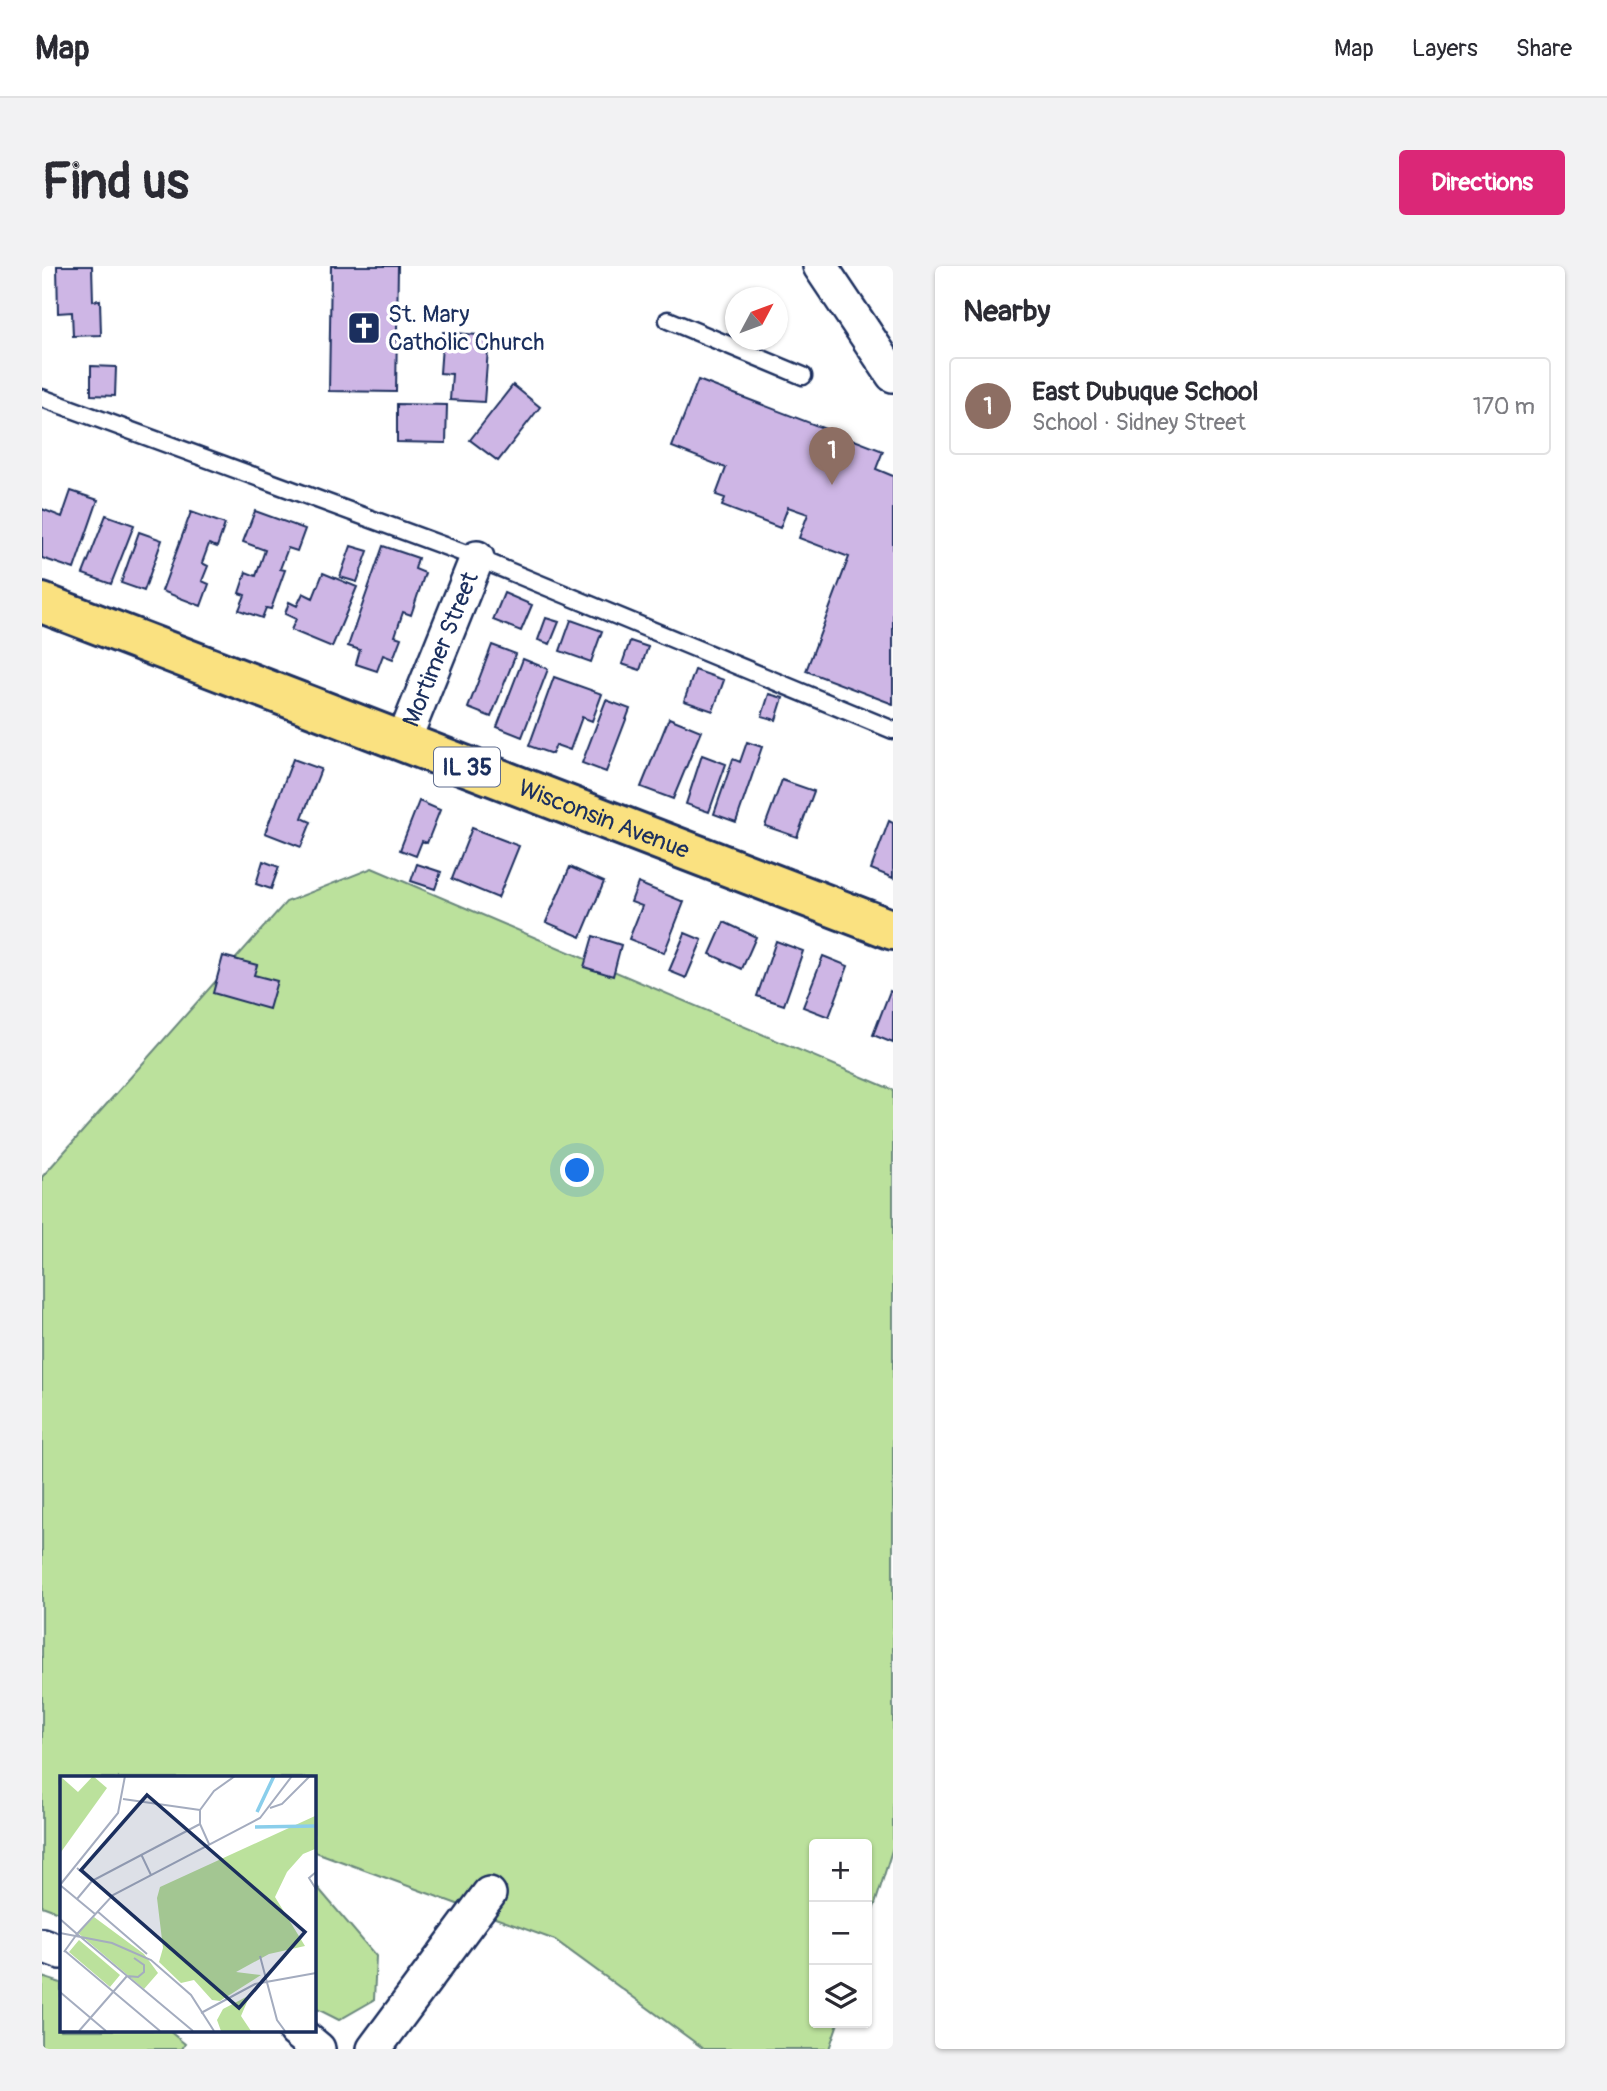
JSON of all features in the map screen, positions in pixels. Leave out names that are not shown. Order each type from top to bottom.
[{"type":"main road","name":"Wisconsin Avenue","points":[[42,603],[893,930]]},
{"type":"street","points":[[820,266],[893,375]]},
{"type":"street","name":"Mortimer Street","points":[[403,742],[477,558]]},
{"type":"street","points":[[374,2049],[489,1894]]},
{"type":"street","points":[[42,1945],[60,1952]]},
{"type":"street","points":[[297,2032],[318,2049]]},
{"type":"lane","points":[[668,320],[803,376]]},
{"type":"lane","points":[[42,398],[477,558],[893,730]]},
{"type":"green space","points":[[372,868],[893,1090],[893,1847],[872,1914],[872,1839],[809,1839],[809,2028],[836,2028],[829,2049],[704,2049],[555,1940],[315,1852],[315,1776],[60,1776],[60,1913],[42,1906],[42,1177],[286,902]]},
{"type":"green space","points":[[315,1884],[376,1956],[374,2000],[339,2020],[315,2008]]},
{"type":"green space","points":[[42,1977],[60,1983],[60,2032],[170,2032],[185,2044],[182,2049],[42,2049]]},
{"type":"building","points":[[57,266],[92,266],[93,301],[100,300],[101,335],[73,336],[72,312],[58,313]]},
{"type":"building","name":"St. Mary Catholic Church","points":[[331,266],[398,266],[396,392],[329,391]]},
{"type":"building","points":[[443,332],[489,336],[484,402],[450,400],[452,374],[440,373]]},
{"type":"building","points":[[91,366],[116,367],[115,396],[91,395]]},
{"type":"building","points":[[698,380],[883,451],[876,469],[893,476],[893,704],[806,671],[849,557],[799,538],[808,514],[788,507],[780,528],[722,506],[725,498],[716,495],[726,468],[672,447]]},
{"type":"building","points":[[513,385],[540,407],[498,461],[470,440]]},
{"type":"building","points":[[397,404],[447,405],[446,443],[397,442]]},
{"type":"building","points":[[71,491],[98,500],[74,569],[42,558],[42,509],[62,517]]},
{"type":"building","points":[[255,511],[305,529],[297,551],[288,548],[280,569],[285,570],[271,609],[266,608],[262,618],[239,610],[245,595],[239,593],[246,572],[256,576],[265,550],[243,542]]},
{"type":"building","points":[[191,512],[225,524],[217,547],[209,544],[202,563],[208,566],[202,581],[209,584],[201,606],[162,591]]},
{"type":"building","points":[[106,515],[134,525],[111,584],[83,574]]},
{"type":"building","points":[[139,532],[162,540],[144,591],[121,583]]},
{"type":"building","points":[[351,546],[368,551],[357,582],[340,577]]},
{"type":"building","points":[[383,546],[418,558],[415,569],[425,573],[411,615],[403,612],[395,636],[401,638],[393,659],[383,655],[377,671],[356,664],[360,650],[348,646]]},
{"type":"building","points":[[323,573],[357,587],[332,647],[291,630],[296,619],[285,614],[289,602],[297,606],[303,593],[313,598]]},
{"type":"building","points":[[504,593],[532,605],[521,631],[493,620]]},
{"type":"building","points":[[546,618],[559,622],[550,644],[538,640]]},
{"type":"building","points":[[571,620],[602,631],[591,662],[560,651]]},
{"type":"building","points":[[630,641],[648,647],[640,670],[622,664]]},
{"type":"building","points":[[492,645],[516,654],[491,717],[468,708]]},
{"type":"building","points":[[523,659],[548,669],[522,737],[497,727]]},
{"type":"building","points":[[695,670],[724,680],[713,711],[684,701]]},
{"type":"building","points":[[554,677],[602,694],[592,721],[582,717],[570,750],[556,745],[552,754],[529,746]]},
{"type":"building","points":[[769,694],[783,698],[776,720],[762,716]]},
{"type":"building","points":[[606,700],[630,709],[606,772],[582,763]]},
{"type":"building","points":[[669,718],[701,731],[673,799],[641,787]]},
{"type":"building","points":[[747,742],[762,747],[736,822],[714,814],[733,759],[740,762]]},
{"type":"building","points":[[702,755],[726,764],[709,812],[686,804]]},
{"type":"building","points":[[293,759],[321,769],[302,818],[311,822],[301,847],[265,833]]},
{"type":"building","points":[[782,780],[814,791],[797,837],[765,826]]},
{"type":"building","points":[[419,801],[440,810],[427,843],[422,841],[416,856],[400,850]]},
{"type":"building","points":[[889,821],[893,823],[893,878],[871,869]]},
{"type":"building","points":[[472,828],[519,846],[498,898],[452,879]]},
{"type":"building","points":[[263,861],[279,867],[271,889],[256,884]]},
{"type":"building","points":[[417,864],[441,872],[435,889],[411,881]]},
{"type":"building","points":[[570,867],[604,882],[581,937],[546,922]]},
{"type":"building","points":[[638,883],[684,902],[664,953],[629,939],[642,906],[631,902]]},
{"type":"building","points":[[724,922],[756,937],[742,969],[710,954]]},
{"type":"building","points":[[685,933],[702,940],[686,978],[669,971]]},
{"type":"building","points":[[593,936],[621,945],[613,976],[584,967]]},
{"type":"building","points":[[776,941],[803,951],[784,1005],[757,996]]},
{"type":"building","points":[[223,956],[257,965],[254,975],[277,981],[269,1009],[213,993]]},
{"type":"building","points":[[823,956],[848,966],[829,1017],[803,1007]]},
{"type":"building","points":[[890,991],[893,993],[893,1043],[873,1035]]},
{"type":"place","name":"St. Mary Catholic Church","points":[[364,328]]},
{"type":"place","name":"East Dubuque School","points":[[832,485]]}]
